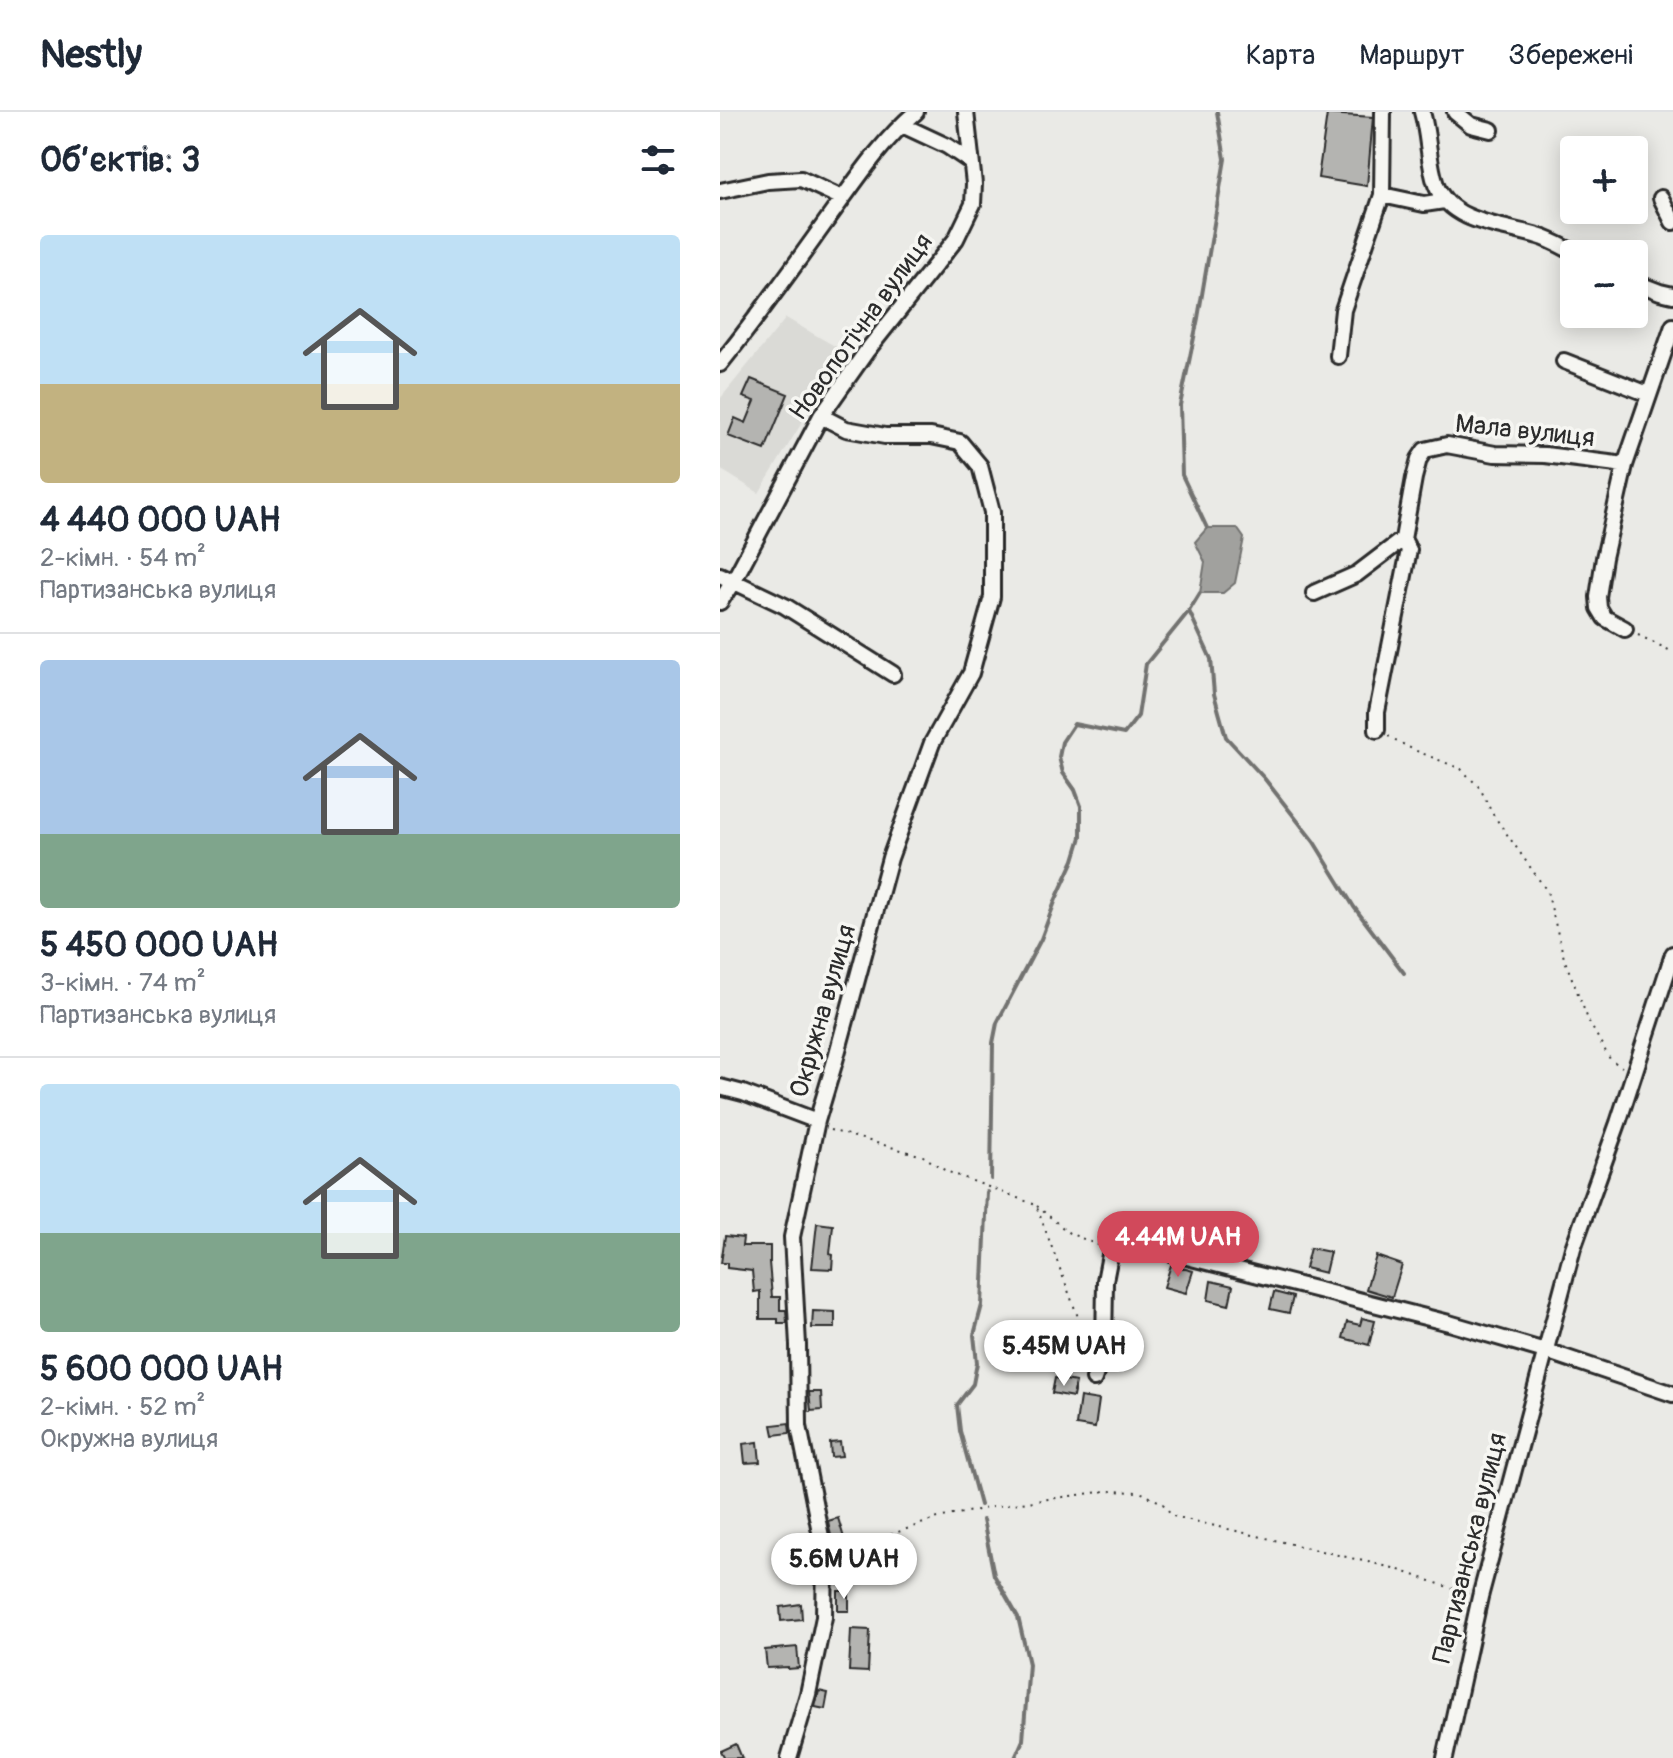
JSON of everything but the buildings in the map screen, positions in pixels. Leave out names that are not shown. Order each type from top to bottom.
[{"type":"street","points":[[720,364],[745,334],[866,165],[916,112]]},
{"type":"street","name":"Новопотічна вулиця","points":[[720,602],[727,578],[821,416],[866,352],[956,239],[973,204],[974,184],[966,112]]},
{"type":"street","points":[[1338,356],[1343,310],[1382,195],[1383,112]]},
{"type":"street","points":[[1422,112],[1436,184],[1444,201],[1455,211],[1540,236],[1560,246]]},
{"type":"street","points":[[1455,112],[1471,125],[1491,130]]},
{"type":"street","points":[[902,125],[947,146],[971,162]]},
{"type":"street","points":[[720,191],[768,181],[801,179],[842,198]]},
{"type":"street","points":[[1382,195],[1424,204],[1444,201]]},
{"type":"street","points":[[1661,198],[1673,222]]},
{"type":"street","points":[[1648,287],[1673,295]]},
{"type":"street","name":"Мала вулиця","points":[[1625,629],[1605,618],[1599,608],[1604,558],[1625,465],[1673,326]]},
{"type":"street","points":[[1564,361],[1648,394]]},
{"type":"street","name":"Окружна вулиця","points":[[789,1758],[808,1694],[824,1617],[825,1557],[799,1426],[792,1237],[816,1124],[890,858],[932,743],[971,673],[992,597],[992,512],[980,466],[960,442],[931,436],[885,436],[846,429],[821,416]]},
{"type":"street","name":"Мала вулиця","points":[[1403,539],[1414,478],[1425,450],[1447,445],[1495,454],[1545,455],[1625,465]]},
{"type":"street","points":[[1314,593],[1357,574],[1403,539],[1409,550],[1377,712],[1377,730]]},
{"type":"street","points":[[727,578],[785,606],[893,674]]},
{"type":"street","name":"Партизанська вулиця","points":[[1445,1758],[1480,1597],[1573,1248],[1673,954]]},
{"type":"street","points":[[720,1087],[743,1093],[816,1124]]},
{"type":"street","points":[[1094,1379],[1104,1349],[1105,1281],[1111,1250],[1121,1242],[1434,1319],[1545,1351],[1673,1394]]},
{"type":"path","points":[[1625,629],[1673,652]]},
{"type":"path","points":[[1377,730],[1414,750],[1461,769],[1480,788],[1492,813],[1547,891],[1564,958],[1589,1022],[1610,1059],[1633,1074]]},
{"type":"path","points":[[816,1124],[923,1156],[946,1171],[1036,1205],[1069,1233],[1111,1250]]},
{"type":"path","points":[[1036,1205],[1088,1346],[1099,1364]]},
{"type":"path","points":[[825,1557],[938,1518],[1106,1491],[1140,1492],[1162,1503],[1173,1516],[1393,1568],[1480,1597]]},
{"type":"shaded area","points":[[786,318],[845,352],[759,493],[720,469],[720,399]]},
{"type":"shaded area","points":[[1207,528],[1237,528],[1244,538],[1235,583],[1223,593],[1200,593],[1205,562],[1195,542]]},
{"type":"waterway","points":[[1207,528],[1182,475],[1180,405],[1225,159],[1217,112]]},
{"type":"waterway","points":[[991,1179],[993,1043],[997,1023],[1041,939],[1081,837],[1081,806],[1063,773],[1059,757],[1062,742],[1074,724],[1124,734],[1138,716],[1146,664],[1200,593]]},
{"type":"waterway","points":[[1189,611],[1211,659],[1214,694],[1226,737],[1264,778],[1314,842],[1354,907],[1404,973]]},
{"type":"waterway","points":[[980,1505],[960,1431],[957,1405],[973,1384],[977,1363],[974,1335],[982,1305],[987,1192]]},
{"type":"waterway","points":[[983,1520],[994,1575],[1018,1617],[1029,1664],[1023,1740],[1015,1758]]}]
